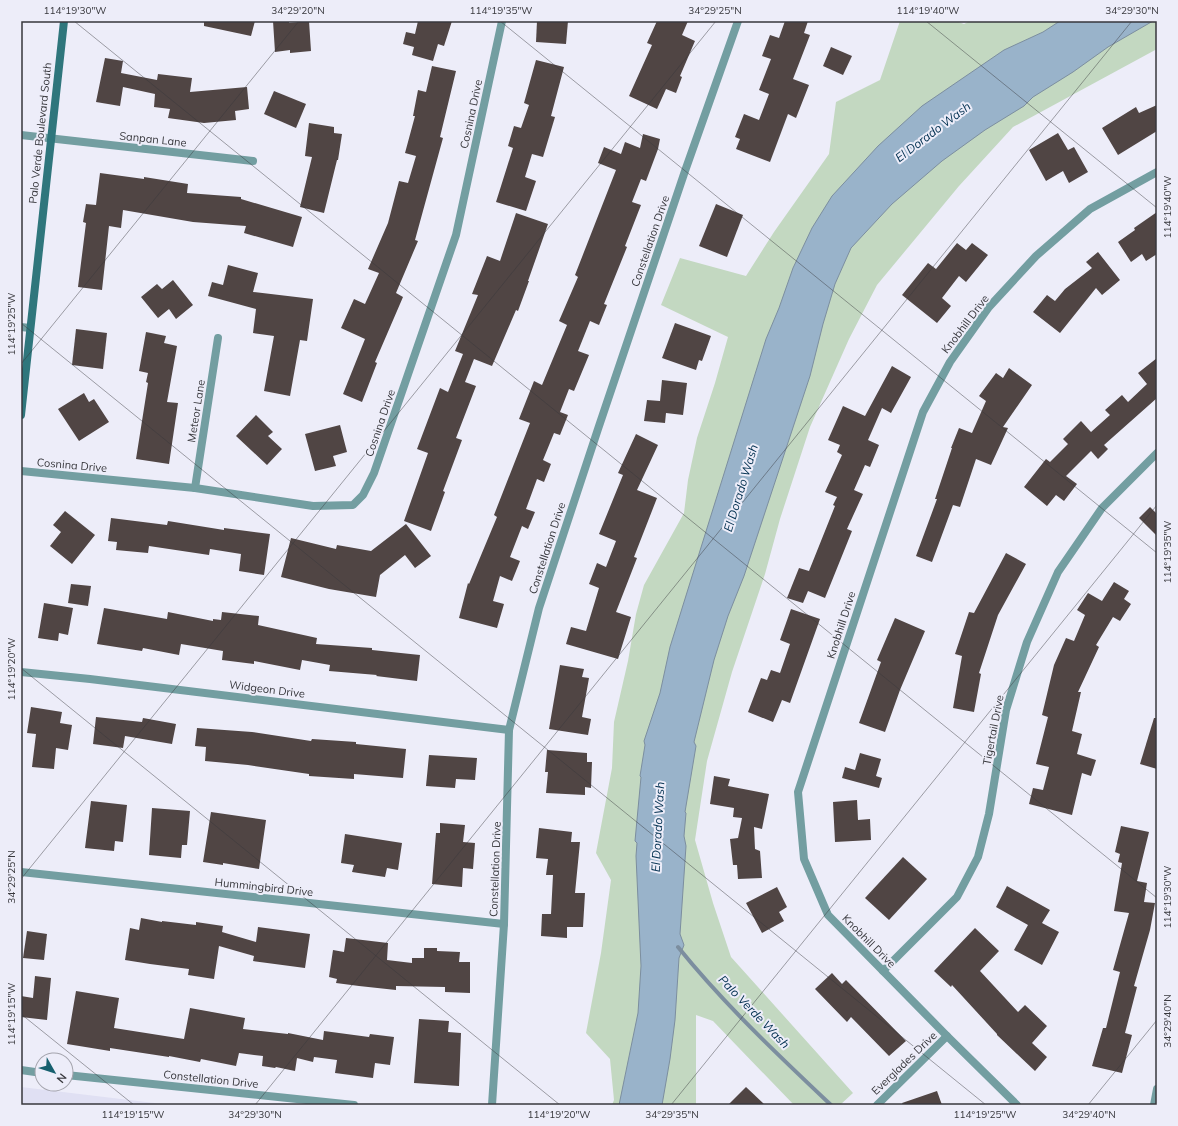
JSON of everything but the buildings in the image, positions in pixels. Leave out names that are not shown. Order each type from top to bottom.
[{"type":"main road","name":"Palo Verde Boulevard South","points":[[21,415],[50,138],[64,21]]},
{"type":"street","name":"Cosnina Drive","points":[[21,472],[195,488],[313,506],[352,505],[363,495],[382,452],[456,234],[502,21]]},
{"type":"street","name":"Constellation Drive","points":[[492,1105],[504,924],[510,730],[542,600],[680,186],[738,21]]},
{"type":"street","name":"Sanpan Lane","points":[[21,135],[253,161]]},
{"type":"street","name":"Knobhill Drive","points":[[1017,1105],[828,915],[804,859],[798,792],[923,412],[950,362],[989,307],[1036,256],[1090,208],[1157,172]]},
{"type":"street","points":[[21,327],[30,328]]},
{"type":"street","name":"Meteor Lane","points":[[195,488],[218,338]]},
{"type":"street","name":"Tigertail Drive","points":[[883,971],[957,897],[978,857],[989,814],[1006,710],[1027,642],[1058,572],[1102,508],[1157,453]]},
{"type":"street","name":"Widgeon Drive","points":[[21,672],[510,730]]},
{"type":"street","name":"Hummingbird Drive","points":[[21,872],[504,924]]},
{"type":"street","name":"Everglades Drive","points":[[876,1105],[947,1036]]},
{"type":"street","points":[[21,1070],[34,1072]]},
{"type":"street","name":"Constellation Drive","points":[[74,1076],[354,1105]]},
{"type":"street","points":[[1154,1105],[1157,1089]]},
{"type":"shaded area","points":[[21,1087],[34,1089],[34,1092],[63,1092],[171,1105],[21,1105]]},
{"type":"green space","points":[[900,21],[956,21],[964,24],[970,21],[1157,21],[1157,49],[1013,127],[959,186],[877,285],[849,339],[810,427],[780,519],[765,574],[732,672],[707,761],[695,840],[713,903],[731,957],[853,1093],[840,1105],[794,1105],[713,1021],[696,1015],[696,1105],[612,1105],[614,1100],[610,1059],[586,1033],[601,953],[611,880],[596,853],[612,768],[614,722],[628,661],[636,614],[644,585],[684,513],[688,480],[697,438],[728,337],[661,305],[680,258],[746,276],[774,232],[829,154],[836,102],[880,80]]},
{"type":"water","name":"El Dorado Wash","points":[[1060,21],[1153,21],[1108,47],[1073,72],[1033,97],[1024,106],[985,130],[942,161],[892,204],[851,248],[835,284],[810,376],[744,576],[728,616],[714,660],[694,742],[696,746],[685,812],[684,836],[686,846],[680,934],[684,945],[679,958],[675,1020],[662,1105],[619,1105],[638,1013],[641,966],[636,856],[637,843],[635,841],[640,776],[645,745],[644,741],[660,693],[670,647],[766,339],[793,268],[812,228],[832,196],[878,146],[922,106],[1004,50],[1043,32]]},
{"type":"waterway","name":"Palo Verde Wash","points":[[678,947],[733,1009],[771,1048],[831,1105]]}]
